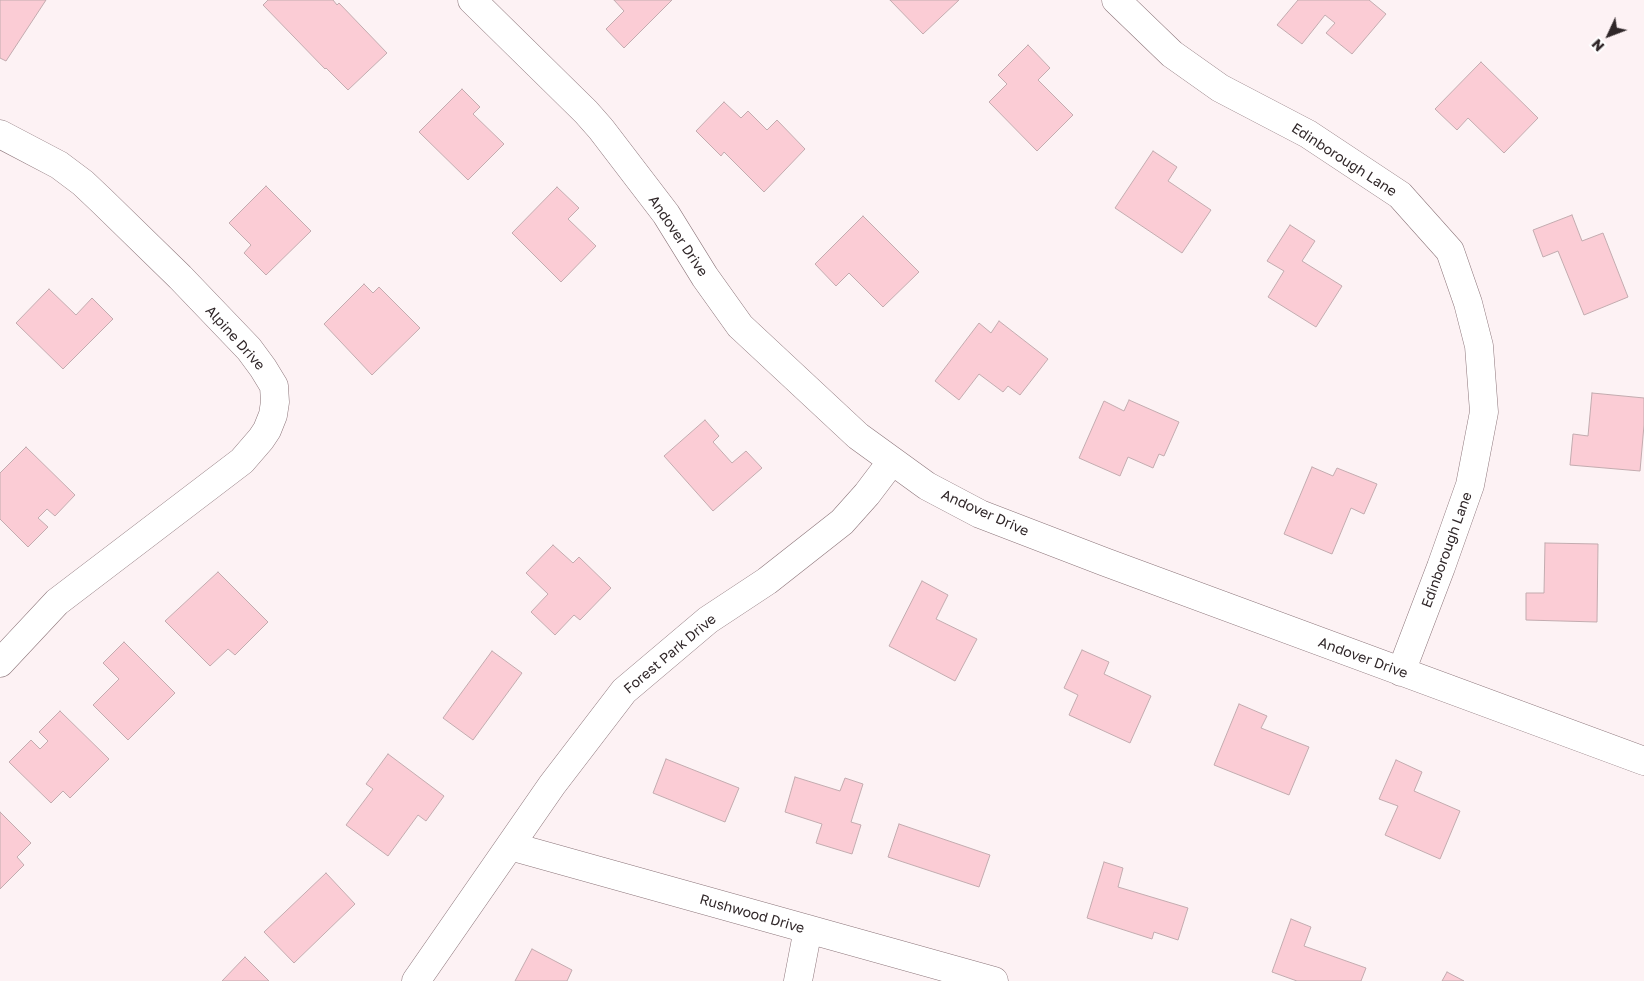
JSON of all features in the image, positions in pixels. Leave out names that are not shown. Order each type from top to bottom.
[{"type":"street","name":"Andover Drive","points":[[472,0],[601,129],[666,214],[705,277],[740,326],[858,436],[926,486],[980,514],[1114,566],[1644,761]]},
{"type":"street","name":"Edinborough Lane","points":[[1116,0],[1172,54],[1220,88],[1308,134],[1400,195],[1450,251],[1468,302],[1479,346],[1484,412],[1470,485],[1442,566],[1401,672]]},
{"type":"street","name":"Alpine Drive","points":[[0,134],[59,165],[83,183],[180,277],[249,349],[264,368],[274,386],[275,402],[273,415],[267,430],[242,461],[56,602],[0,663]]},
{"type":"street","name":"Forest Park Drive","points":[[416,981],[552,785],[624,691],[708,620],[767,580],[842,522],[867,494],[892,461]]},
{"type":"street","name":"Rushwood Drive","points":[[510,846],[994,981]]},
{"type":"street","points":[[798,981],[808,929]]},
{"type":"building","points":[[0,0],[46,0],[6,61],[0,58]]},
{"type":"building","points":[[268,0],[333,0],[337,5],[339,3],[387,53],[348,90],[263,5]]},
{"type":"building","points":[[614,0],[672,0],[624,48],[606,29],[624,11]]},
{"type":"building","points":[[890,0],[959,0],[923,34]]},
{"type":"building","points":[[1298,0],[1369,0],[1386,14],[1352,54],[1326,33],[1335,23],[1325,15],[1302,44],[1277,25]]},
{"type":"building","points":[[1028,45],[1050,68],[1038,80],[1073,115],[1037,151],[989,102],[1007,84],[998,75]]},
{"type":"building","points":[[1481,62],[1538,118],[1504,153],[1468,118],[1457,130],[1435,109]]},
{"type":"building","points":[[462,89],[480,107],[473,114],[504,144],[468,180],[419,132]]},
{"type":"building","points":[[724,102],[741,118],[748,111],[767,130],[777,120],[805,149],[764,192],[724,152],[721,156],[696,131]]},
{"type":"building","points":[[1153,151],[1177,167],[1168,181],[1211,210],[1182,253],[1115,208]]},
{"type":"building","points":[[266,186],[311,231],[266,275],[244,253],[251,245],[229,223]]},
{"type":"building","points":[[557,187],[579,208],[568,219],[596,246],[561,282],[512,233]]},
{"type":"building","points":[[1572,215],[1582,241],[1603,233],[1628,297],[1584,315],[1558,251],[1543,257],[1533,230]]},
{"type":"building","points":[[863,216],[919,272],[883,307],[849,273],[836,286],[815,264]]},
{"type":"building","points":[[1290,225],[1315,241],[1302,261],[1342,286],[1316,327],[1268,297],[1284,271],[1267,261]]},
{"type":"building","points":[[364,284],[373,293],[379,287],[420,328],[372,375],[324,324]]},
{"type":"building","points":[[49,289],[76,315],[92,298],[113,319],[63,369],[16,323]]},
{"type":"building","points":[[999,321],[1048,359],[1020,395],[1008,386],[1003,392],[979,374],[959,400],[935,381],[979,323],[991,333]]},
{"type":"building","points":[[1592,393],[1644,398],[1640,471],[1570,465],[1573,434],[1588,436]]},
{"type":"building","points":[[1129,400],[1179,422],[1164,456],[1159,454],[1153,468],[1128,457],[1120,476],[1079,458],[1104,401],[1124,411]]},
{"type":"building","points":[[705,420],[719,436],[713,442],[732,463],[746,451],[762,468],[713,511],[664,456]]},
{"type":"building","points":[[26,447],[75,495],[55,516],[47,509],[38,518],[48,527],[28,547],[0,519],[0,473]]},
{"type":"building","points":[[1312,467],[1333,476],[1337,468],[1377,484],[1364,514],[1351,508],[1332,554],[1284,534]]},
{"type":"building","points":[[1545,543],[1598,544],[1597,622],[1526,620],[1526,593],[1544,593]]},
{"type":"building","points":[[553,545],[573,563],[579,557],[611,588],[580,620],[574,615],[555,635],[531,612],[548,594],[526,573]]},
{"type":"building","points":[[218,572],[268,622],[235,655],[228,649],[210,666],[165,621]]},
{"type":"building","points":[[922,581],[948,595],[936,619],[977,639],[955,681],[889,646]]},
{"type":"building","points":[[124,642],[175,693],[128,740],[93,705],[119,679],[103,663]]},
{"type":"building","points":[[1082,650],[1109,662],[1104,674],[1151,696],[1130,743],[1069,715],[1078,695],[1064,688]]},
{"type":"building","points":[[492,651],[522,673],[473,740],[443,718]]},
{"type":"building","points":[[1239,704],[1267,716],[1261,728],[1309,747],[1289,795],[1214,765]]},
{"type":"building","points":[[60,711],[109,759],[70,798],[63,791],[51,803],[9,762],[31,740],[40,749],[48,741],[39,732]]},
{"type":"building","points":[[388,754],[444,796],[426,821],[418,815],[388,856],[346,825],[373,789],[366,784]]},
{"type":"building","points":[[666,759],[739,788],[725,822],[653,793]]},
{"type":"building","points":[[1396,760],[1422,772],[1414,791],[1460,811],[1440,859],[1385,835],[1398,806],[1379,799]]},
{"type":"building","points":[[795,777],[840,791],[845,778],[863,784],[851,822],[861,825],[852,854],[816,843],[822,824],[785,812]]},
{"type":"building","points":[[0,812],[31,843],[17,857],[24,865],[0,889]]},
{"type":"building","points":[[899,824],[990,855],[979,887],[888,857]]},
{"type":"building","points":[[1104,862],[1123,868],[1118,887],[1188,908],[1178,940],[1154,932],[1152,939],[1087,918]]},
{"type":"building","points":[[326,873],[355,904],[294,963],[264,932]]},
{"type":"building","points":[[1291,919],[1311,927],[1304,946],[1366,968],[1361,981],[1297,981],[1272,972]]},
{"type":"building","points":[[532,949],[572,970],[567,981],[515,981]]},
{"type":"building","points":[[245,957],[269,981],[222,981]]},
{"type":"building","points":[[1447,972],[1464,981],[1442,981]]}]
